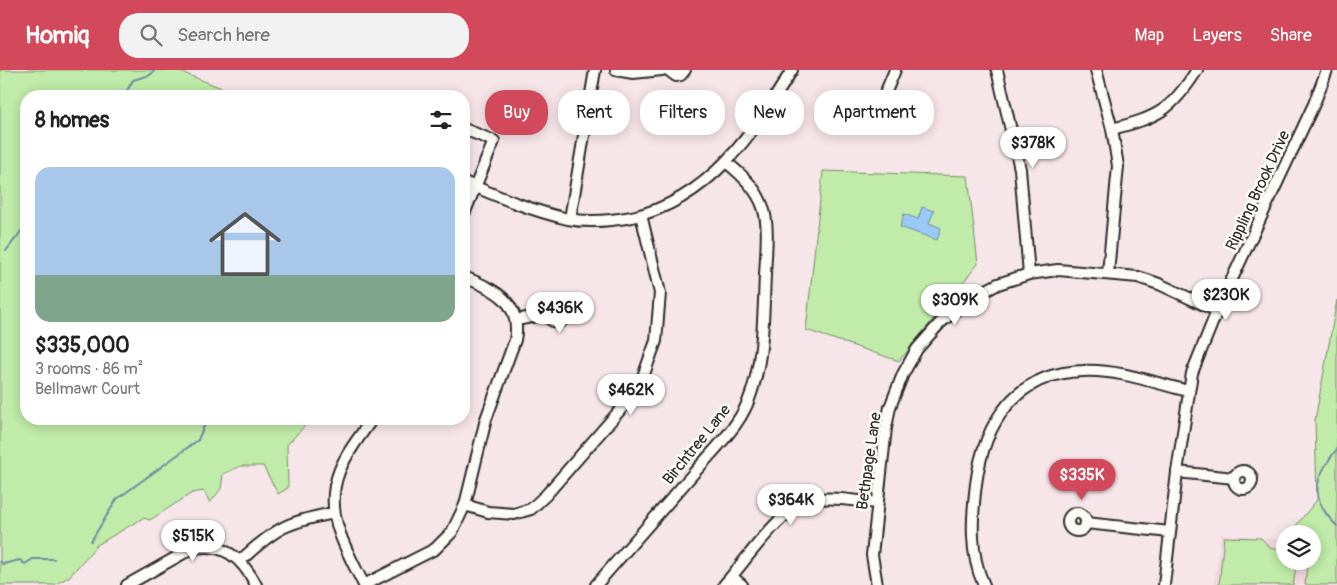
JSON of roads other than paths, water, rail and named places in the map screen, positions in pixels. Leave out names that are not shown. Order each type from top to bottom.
[{"type":"street","points":[[570,219],[595,70]]},
{"type":"street","points":[[616,70],[646,73],[662,70]]},
{"type":"street","points":[[668,70],[676,76],[681,75],[685,70]]},
{"type":"street","points":[[470,185],[543,212],[570,219],[606,222],[664,208],[690,194],[726,162],[770,105],[792,70]]},
{"type":"street","points":[[887,90],[895,70]]},
{"type":"street","points":[[997,70],[1019,162],[1029,274]]},
{"type":"street","points":[[1096,70],[1112,129],[1118,166],[1108,273]]},
{"type":"street","points":[[1112,129],[1148,120],[1167,108],[1184,90],[1197,70]]},
{"type":"street","name":"Rippling Brook Drive","points":[[1164,585],[1177,472],[1192,373],[1217,311],[1312,108],[1326,70]]},
{"type":"street","points":[[470,131],[494,141],[470,199]]},
{"type":"street","name":"Birchtree Lane","points":[[596,585],[724,438],[748,403],[762,338],[766,217],[755,188],[747,178],[726,162]]},
{"type":"street","points":[[465,505],[488,512],[514,514],[531,509],[572,466],[641,382],[656,341],[660,293],[641,214]]},
{"type":"street","name":"Bethpage Lane","points":[[876,585],[872,554],[890,406],[903,374],[917,349],[940,323],[968,300],[998,284],[1029,274],[1058,270],[1138,277],[1159,284],[1217,311]]},
{"type":"street","points":[[368,425],[339,472],[334,493],[334,513],[341,539],[364,585],[435,549],[452,532],[465,505],[486,419],[515,340],[516,320],[509,304],[497,292],[470,280]]},
{"type":"street","points":[[516,320],[548,314]]},
{"type":"street","points":[[984,585],[972,536],[974,500],[984,442],[994,422],[1006,406],[1022,392],[1049,376],[1085,370],[1114,374],[1188,391]]},
{"type":"street","points":[[1177,472],[1234,478]]},
{"type":"street","points":[[724,585],[784,515],[798,504],[823,499],[877,503]]},
{"type":"street","points":[[241,560],[268,536],[285,526],[300,519],[334,513]]},
{"type":"street","points":[[1086,523],[1170,532]]},
{"type":"street","points":[[127,585],[192,548],[202,546],[220,548],[241,560],[256,585]]},
{"type":"street","points":[[732,576],[742,585]]},
{"type":"water","points":[[922,207],[934,211],[929,223],[941,228],[937,240],[900,227],[904,214],[918,219]]},
{"type":"waterway","points":[[127,90],[133,80],[150,75],[155,70]]},
{"type":"waterway","points":[[6,251],[20,233]]},
{"type":"waterway","points":[[91,541],[117,499],[198,440],[204,425]]},
{"type":"waterway","points":[[1337,449],[1323,469],[1318,488],[1318,497],[1322,506],[1337,526]]},
{"type":"waterway","points":[[0,561],[3,564],[20,560],[25,564],[33,559],[54,559]]}]
